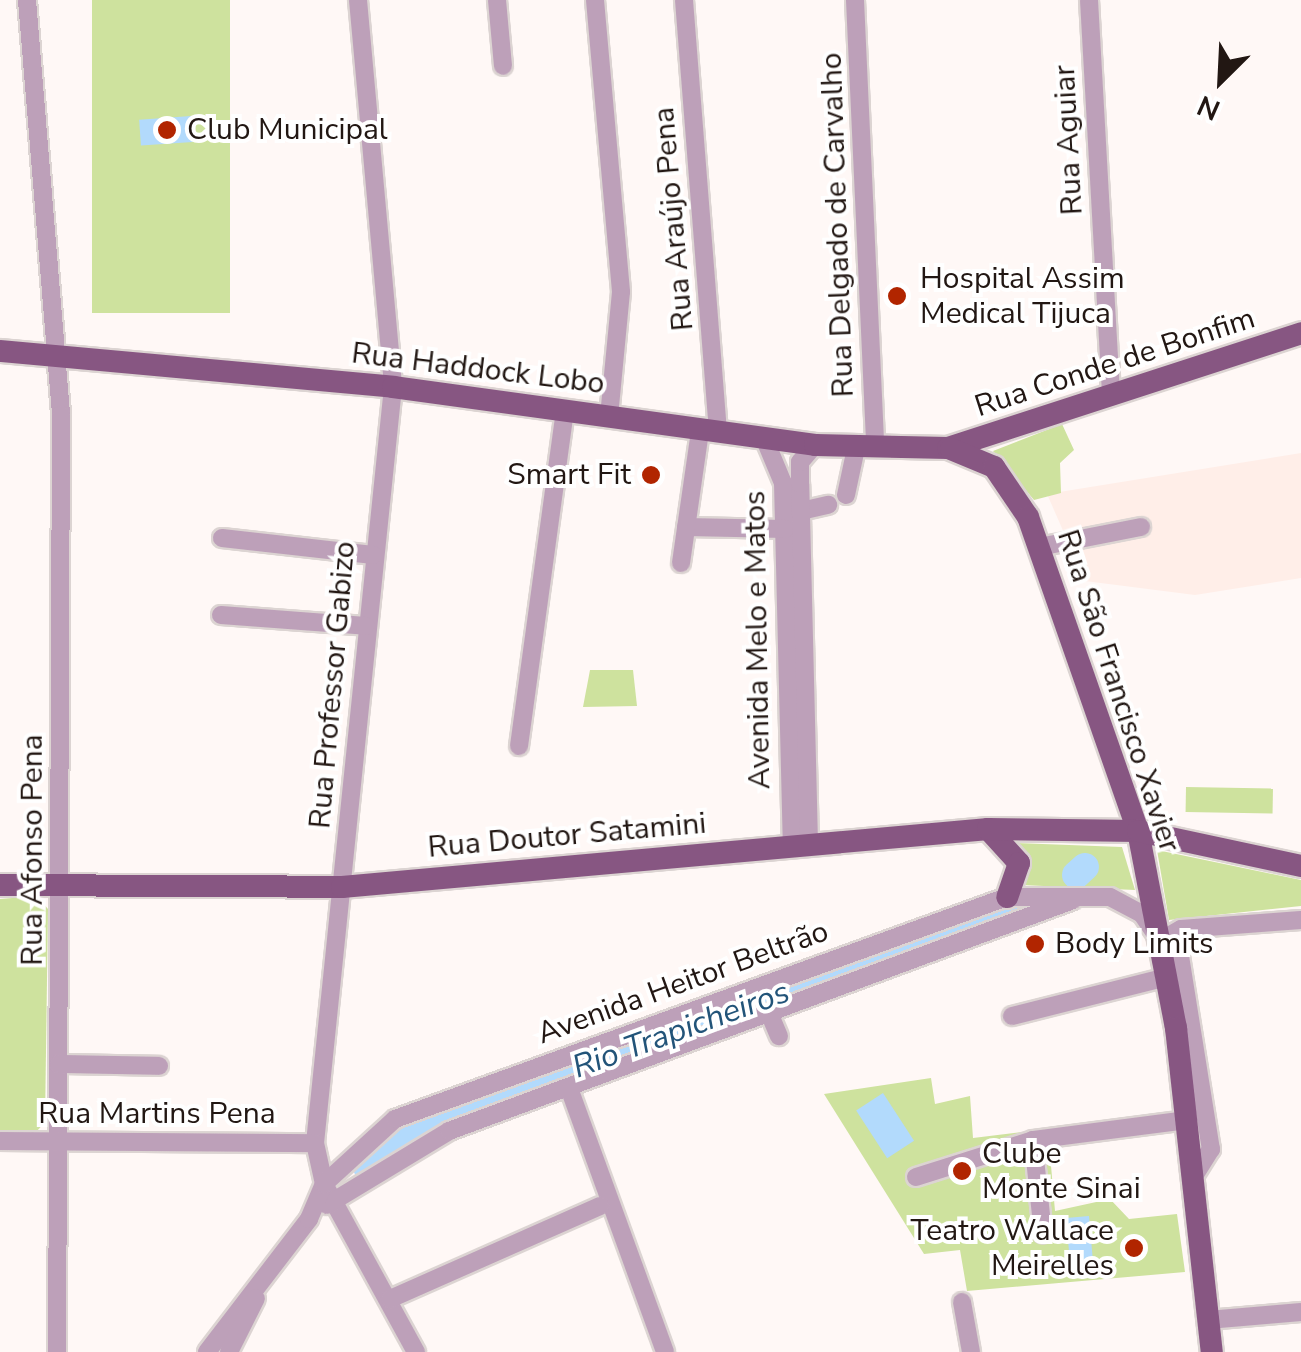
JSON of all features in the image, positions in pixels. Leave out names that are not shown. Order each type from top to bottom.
[{"type":"main road","name":"Rua Conde de Bonfim","points":[[948,448],[1301,333]]},
{"type":"main road","name":"Rua Haddock Lobo","points":[[0,351],[51,350],[393,388],[764,440],[866,448],[948,448]]},
{"type":"main road","name":"Rua São Francisco Xavier","points":[[948,448],[1013,486],[1039,548],[1138,831],[1169,945],[1167,977],[1212,1352]]},
{"type":"main road","name":"Rua Doutor Satamini","points":[[0,885],[342,887],[988,829],[1138,831]]},
{"type":"main road","points":[[988,829],[1016,852],[1019,875],[1007,897]]},
{"type":"main road","points":[[1138,831],[1301,866]]},
{"type":"street","name":"Rua Afonso Pena","points":[[27,0],[51,350],[62,415],[56,1352]]},
{"type":"street","name":"Rua Professor Gabizo","points":[[358,0],[393,388],[315,1143],[328,1192],[416,1352]]},
{"type":"street","points":[[496,0],[503,66]]},
{"type":"street","points":[[595,0],[621,292],[609,416]]},
{"type":"street","name":"Rua Araújo Pena","points":[[681,563],[709,432],[684,0]]},
{"type":"street","name":"Rua Delgado de Carvalho","points":[[846,495],[866,448],[856,0]]},
{"type":"street","name":"Rua Aguiar","points":[[1089,0],[1111,396]]},
{"type":"street","points":[[519,746],[565,410]]},
{"type":"street","name":"Avenida Melo e Matos","points":[[764,440],[780,459],[785,529],[794,571]]},
{"type":"street","name":"Avenida Melo e Matos","points":[[801,844],[794,571],[801,512],[800,462],[815,445]]},
{"type":"street","points":[[801,512],[828,505]]},
{"type":"street","points":[[1039,548],[1141,527]]},
{"type":"street","points":[[686,528],[785,529]]},
{"type":"street","points":[[222,538],[373,555]]},
{"type":"street","points":[[222,615],[366,626]]},
{"type":"street","name":"Avenida Heitor Beltrão","points":[[328,1192],[421,1143],[1088,895]]},
{"type":"street","name":"Avenida Heitor Beltrão","points":[[328,1192],[395,1119],[1007,897],[1088,895],[1128,904],[1169,945]]},
{"type":"street","points":[[1193,1178],[1211,1149],[1169,945],[1182,929],[1266,926],[1301,920]]},
{"type":"street","points":[[1012,1016],[1167,977]]},
{"type":"street","points":[[774,1014],[784,1034]]},
{"type":"street","points":[[59,1064],[159,1066]]},
{"type":"street","points":[[569,1088],[666,1352]]},
{"type":"street","points":[[916,1177],[1033,1140],[1186,1120]]},
{"type":"street","points":[[1033,1140],[1043,1234]]},
{"type":"street","name":"Rua Martins Pena","points":[[0,1141],[315,1143]]},
{"type":"street","points":[[206,1352],[328,1192]]},
{"type":"street","points":[[390,1299],[600,1206]]},
{"type":"street","points":[[229,1352],[261,1283]]},
{"type":"street","points":[[962,1302],[972,1352]]},
{"type":"street","points":[[1208,1320],[1301,1312]]},
{"type":"shaded area","points":[[1301,453],[1301,578],[1195,595],[1085,581],[1047,494]]},
{"type":"green space","name":"Club Municipal","points":[[92,0],[230,0],[230,313],[92,313]]},
{"type":"green space","points":[[1062,424],[1074,450],[1060,463],[1061,493],[1034,500],[993,451]]},
{"type":"green space","points":[[590,670],[633,670],[637,706],[583,707]]},
{"type":"green space","points":[[1186,787],[1273,789],[1273,814],[1186,812]]},
{"type":"green space","points":[[1015,843],[1122,847],[1135,890],[1021,885]]},
{"type":"green space","points":[[1157,850],[1301,880],[1301,906],[1169,920]]},
{"type":"green space","points":[[37,896],[48,909],[45,1122],[37,1131],[0,1130],[0,899]]},
{"type":"green space","name":"Clube Monte Sinai","points":[[931,1078],[935,1104],[970,1096],[973,1138],[1157,1115],[1159,1130],[1049,1143],[1055,1211],[1110,1199],[1129,1219],[1177,1214],[1185,1272],[967,1291],[960,1250],[924,1254],[824,1094]]},
{"type":"water","points":[[191,116],[193,142],[141,146],[139,120]]},
{"type":"water","points":[[883,1093],[914,1141],[887,1158],[856,1110]]},
{"type":"water","points":[[1089,1216],[1094,1271],[1071,1273],[1066,1218]]},
{"type":"waterway","name":"Rio Trapicheiros","points":[[1076,875],[1085,867]]},
{"type":"waterway","name":"Rio Trapicheiros","points":[[367,1167],[383,1144],[413,1129],[1007,910]]},
{"type":"place","name":"Club Municipal","points":[[167,130]]},
{"type":"place","name":"Hospital Assim Medical Tijuca","points":[[897,296]]},
{"type":"place","name":"Smart Fit","points":[[651,475]]},
{"type":"place","name":"Body Limits","points":[[1035,944]]},
{"type":"place","name":"Clube Monte Sinai","points":[[962,1171]]},
{"type":"place","name":"Teatro Wallace Meirelles","points":[[1134,1248]]}]
